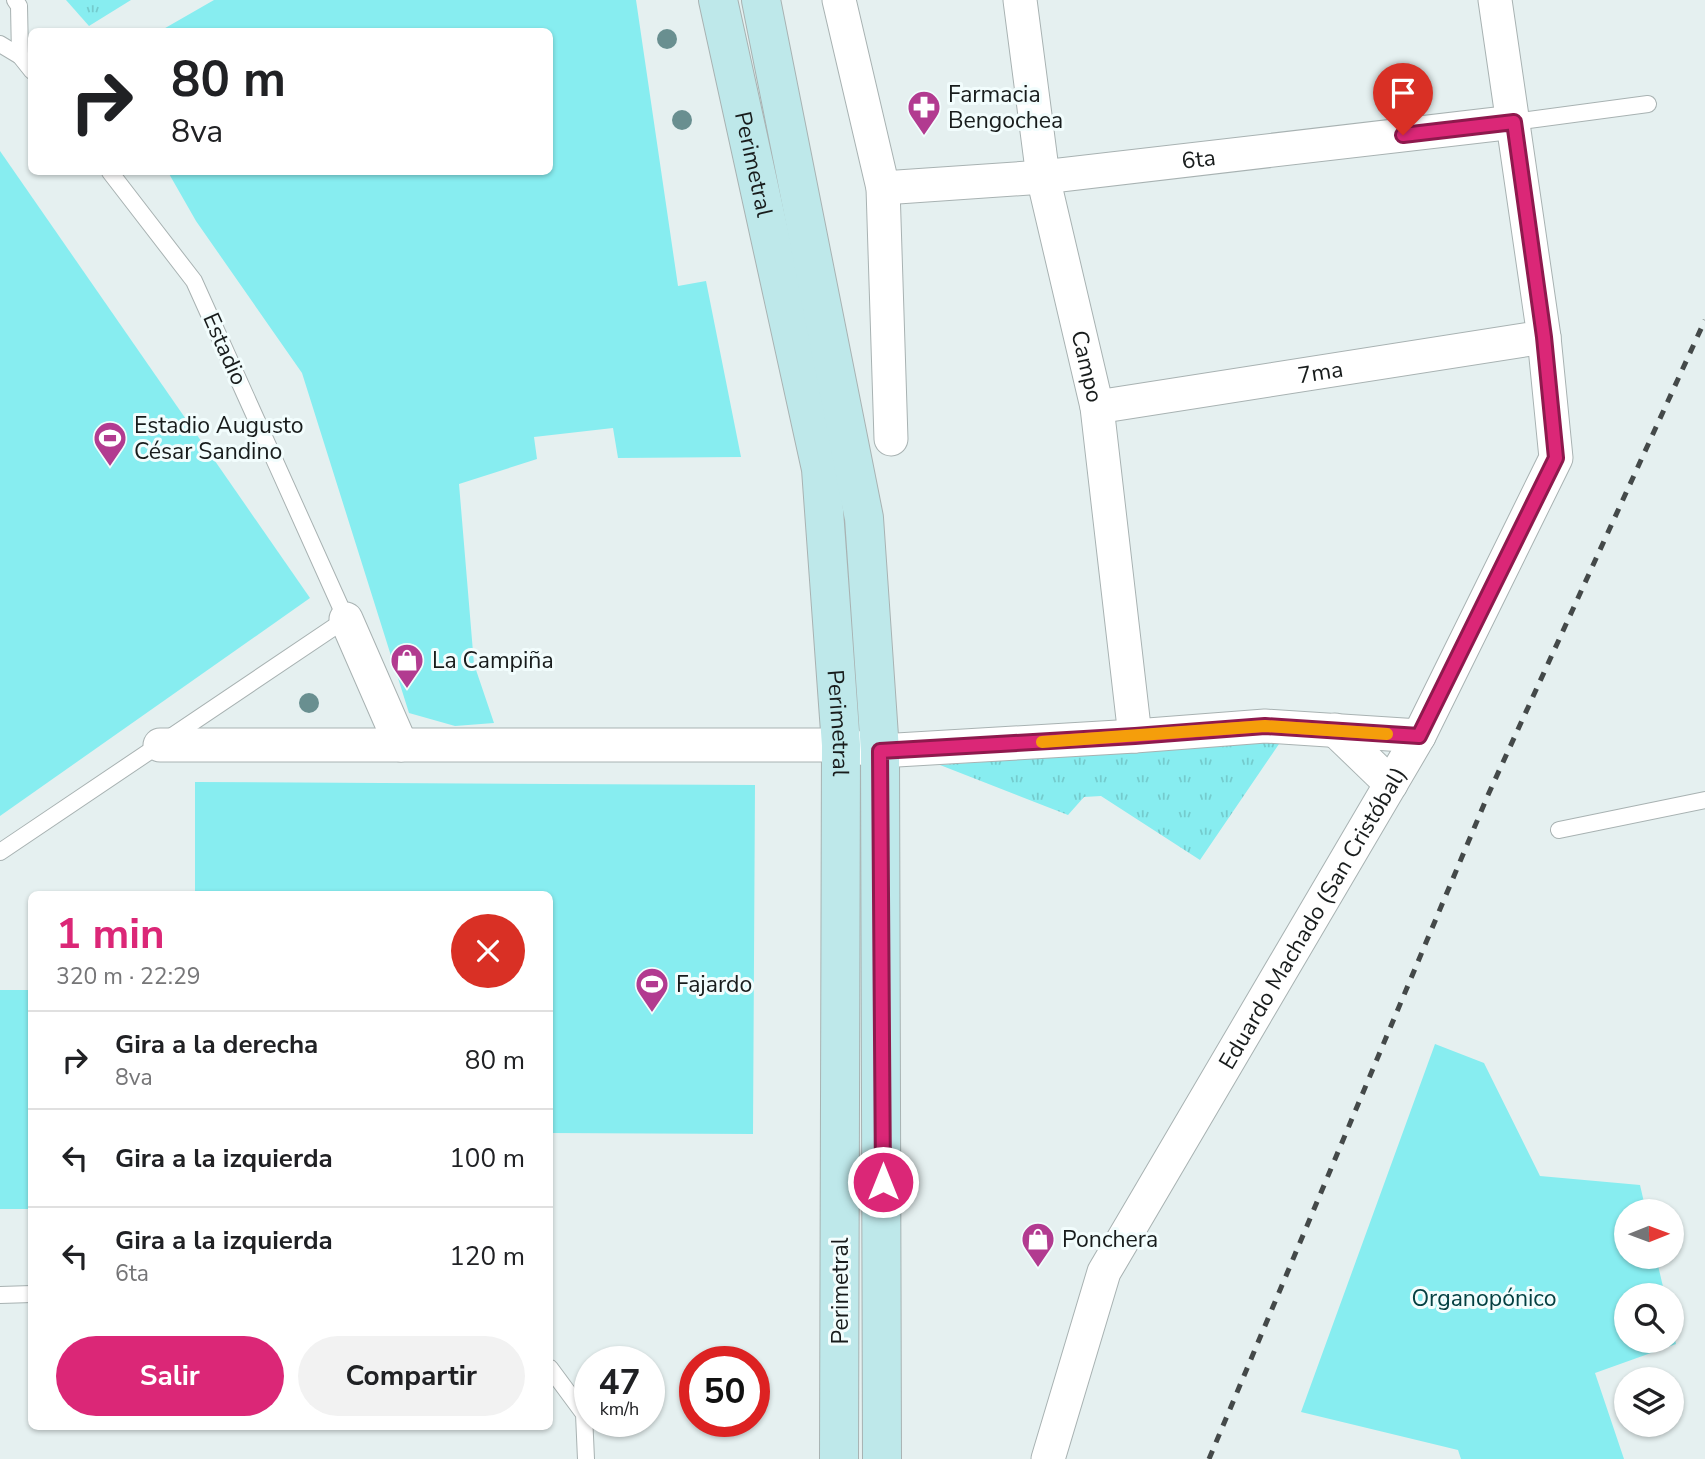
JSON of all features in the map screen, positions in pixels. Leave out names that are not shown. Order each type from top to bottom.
[{"type":"main road","name":"Perimetral","points":[[718,0],[821,469],[841,746],[839,1459]]},
{"type":"main road","name":"Perimetral","points":[[761,0],[864,518],[880,751],[882,1459]]},
{"type":"street","points":[[839,0],[883,188],[891,439]]},
{"type":"street","name":"Campo","points":[[1020,0],[1043,177],[1097,407],[1135,736]]},
{"type":"street","name":"Eduardo Machado (San Cristóbal)","points":[[1048,1459],[1104,1272],[1419,736],[1556,458],[1544,337],[1495,0]]},
{"type":"street","name":"6ta","points":[[883,188],[1043,177],[1514,122]]},
{"type":"street","name":"7ma","points":[[1097,407],[1544,337]]},
{"type":"street","name":"Estadio","points":[[346,619],[401,745]]},
{"type":"street","points":[[160,745],[841,746],[880,751],[1265,726],[1419,736]]},
{"type":"street","points":[[1335,730],[1391,784]]},
{"type":"lane","points":[[15,0],[19,5],[20,56]]},
{"type":"lane","points":[[0,44],[20,56],[28,66]]},
{"type":"lane","points":[[1514,122],[1648,104]]},
{"type":"lane","name":"Estadio","points":[[112,175],[194,281],[346,619]]},
{"type":"lane","points":[[0,852],[346,619]]},
{"type":"lane","points":[[1559,830],[1705,800]]},
{"type":"lane","points":[[0,1295],[28,1294]]},
{"type":"lane","points":[[553,1372],[584,1414],[586,1459]]},
{"type":"green space","points":[[66,0],[131,0],[89,26]]},
{"type":"green space","points":[[214,0],[636,0],[678,286],[706,281],[741,457],[618,458],[613,428],[534,437],[537,459],[459,484],[474,664],[494,723],[455,726],[409,713],[302,373],[196,221],[170,175],[553,175],[553,28],[165,28]]},
{"type":"green space","name":"Estadio Augusto César Sandino","points":[[0,151],[310,598],[0,816]]},
{"type":"green space","points":[[1281,741],[1200,860],[1101,796],[1084,797],[1068,815],[940,765]]},
{"type":"green space","name":"Fajardo","points":[[195,782],[755,785],[753,1134],[553,1133],[553,891],[195,891]]},
{"type":"green space","points":[[0,990],[28,990],[28,1209],[0,1209]]},
{"type":"green space","name":"Organopónico","points":[[1435,1044],[1484,1063],[1540,1176],[1640,1185],[1643,1199],[1614,1199],[1614,1269],[1659,1269],[1662,1283],[1614,1283],[1614,1353],[1651,1353],[1595,1373],[1614,1429],[1614,1437],[1617,1437],[1624,1459],[1461,1459],[1458,1450],[1301,1412]]},
{"type":"railway","points":[[1209,1459],[1488,795],[1705,320]]},
{"type":"slow traffic","points":[[1042,742],[1265,726],[1387,734]]},
{"type":"place","name":"Farmacia Bengochea","points":[[924,137]]},
{"type":"place","name":"Estadio Augusto César Sandino","points":[[110,468]]},
{"type":"place","name":"La Campiña","points":[[407,690]]},
{"type":"place","name":"Fajardo","points":[[652,1014]]},
{"type":"place","name":"Ponchera","points":[[1038,1269]]},
{"type":"route","points":[[883,1182],[880,751],[1265,726],[1419,736],[1556,458],[1544,337],[1514,122],[1403,135]]}]
